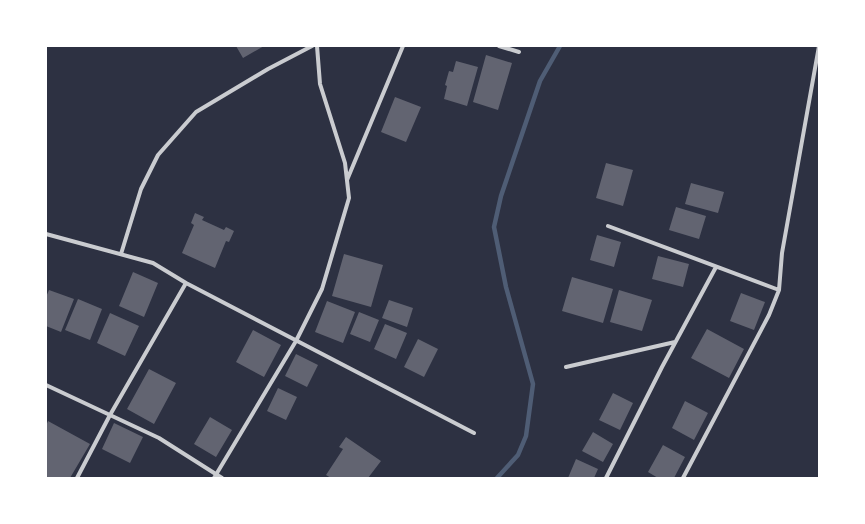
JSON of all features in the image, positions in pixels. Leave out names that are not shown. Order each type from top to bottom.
[{"type":"street","points":[[121,254],[141,189],[158,155],[196,112],[268,69],[312,46]]},
{"type":"street","points":[[215,476],[296,341],[322,289],[349,198],[345,163],[320,84],[317,46]]},
{"type":"street","points":[[347,180],[403,46]]},
{"type":"street","points":[[499,46],[519,52]]},
{"type":"street","points":[[682,478],[769,315],[779,290],[782,252],[819,46]]},
{"type":"street","points":[[608,226],[779,290]]},
{"type":"street","points":[[46,234],[153,263],[186,283],[474,433]]},
{"type":"street","points":[[606,478],[675,342],[716,267]]},
{"type":"street","points":[[77,478],[110,414],[186,283]]},
{"type":"street","points":[[566,367],[675,342]]},
{"type":"street","points":[[46,384],[159,438],[215,476],[222,478]]},
{"type":"building","points":[[236,46],[264,46],[243,58]]},
{"type":"building","points":[[486,55],[512,63],[498,110],[473,102]]},
{"type":"building","points":[[456,61],[478,67],[467,106],[444,99],[447,86],[445,85],[449,71],[453,72]]},
{"type":"building","points":[[395,97],[421,107],[406,142],[381,132]]},
{"type":"building","points":[[606,163],[633,170],[623,206],[596,198]]},
{"type":"building","points":[[691,183],[724,192],[718,213],[685,204]]},
{"type":"building","points":[[676,207],[706,216],[699,239],[669,230]]},
{"type":"building","points":[[195,213],[204,217],[202,220],[224,230],[226,227],[234,231],[229,242],[226,241],[215,268],[182,253],[194,225],[191,223]]},
{"type":"building","points":[[597,235],[621,242],[614,267],[590,260]]},
{"type":"building","points":[[344,254],[383,265],[371,307],[332,296]]},
{"type":"building","points":[[658,256],[689,264],[683,287],[652,279]]},
{"type":"building","points":[[133,272],[158,283],[144,317],[119,306]]},
{"type":"building","points":[[572,277],[613,289],[603,323],[562,311]]},
{"type":"building","points":[[49,290],[74,299],[61,332],[46,326],[46,297]]},
{"type":"building","points":[[619,290],[652,300],[642,331],[610,322]]},
{"type":"building","points":[[741,293],[765,302],[754,330],[730,321]]},
{"type":"building","points":[[78,299],[102,309],[90,340],[65,330]]},
{"type":"building","points":[[389,300],[413,308],[407,327],[382,318]]},
{"type":"building","points":[[327,301],[355,312],[343,343],[315,332]]},
{"type":"building","points":[[359,312],[379,320],[370,342],[350,334]]},
{"type":"building","points":[[110,313],[139,326],[125,356],[97,343]]},
{"type":"building","points":[[385,324],[407,333],[396,359],[374,349]]},
{"type":"building","points":[[707,329],[744,349],[729,378],[691,358]]},
{"type":"building","points":[[253,330],[281,345],[264,377],[236,362]]},
{"type":"building","points":[[418,339],[438,349],[424,377],[404,367]]},
{"type":"building","points":[[296,354],[318,365],[307,387],[285,376]]},
{"type":"building","points":[[149,369],[176,383],[154,424],[127,409]]},
{"type":"building","points":[[278,388],[297,397],[286,420],[267,411]]},
{"type":"building","points":[[613,393],[633,403],[620,430],[599,420]]},
{"type":"building","points":[[685,401],[708,413],[694,440],[672,428]]},
{"type":"building","points":[[210,417],[232,430],[216,457],[194,444]]},
{"type":"building","points":[[48,421],[90,444],[70,478],[46,478],[46,426]]},
{"type":"building","points":[[114,423],[143,437],[130,463],[102,449]]},
{"type":"building","points":[[593,432],[613,444],[603,462],[582,451]]},
{"type":"building","points":[[346,437],[381,461],[368,478],[331,478],[326,475],[343,449],[339,447]]},
{"type":"building","points":[[663,445],[685,457],[674,478],[658,478],[648,472]]},
{"type":"building","points":[[576,459],[598,469],[594,478],[568,478]]},
{"type":"waterway","points":[[497,478],[518,455],[526,436],[533,384],[506,287],[494,227],[501,196],[540,81],[560,46]]}]
